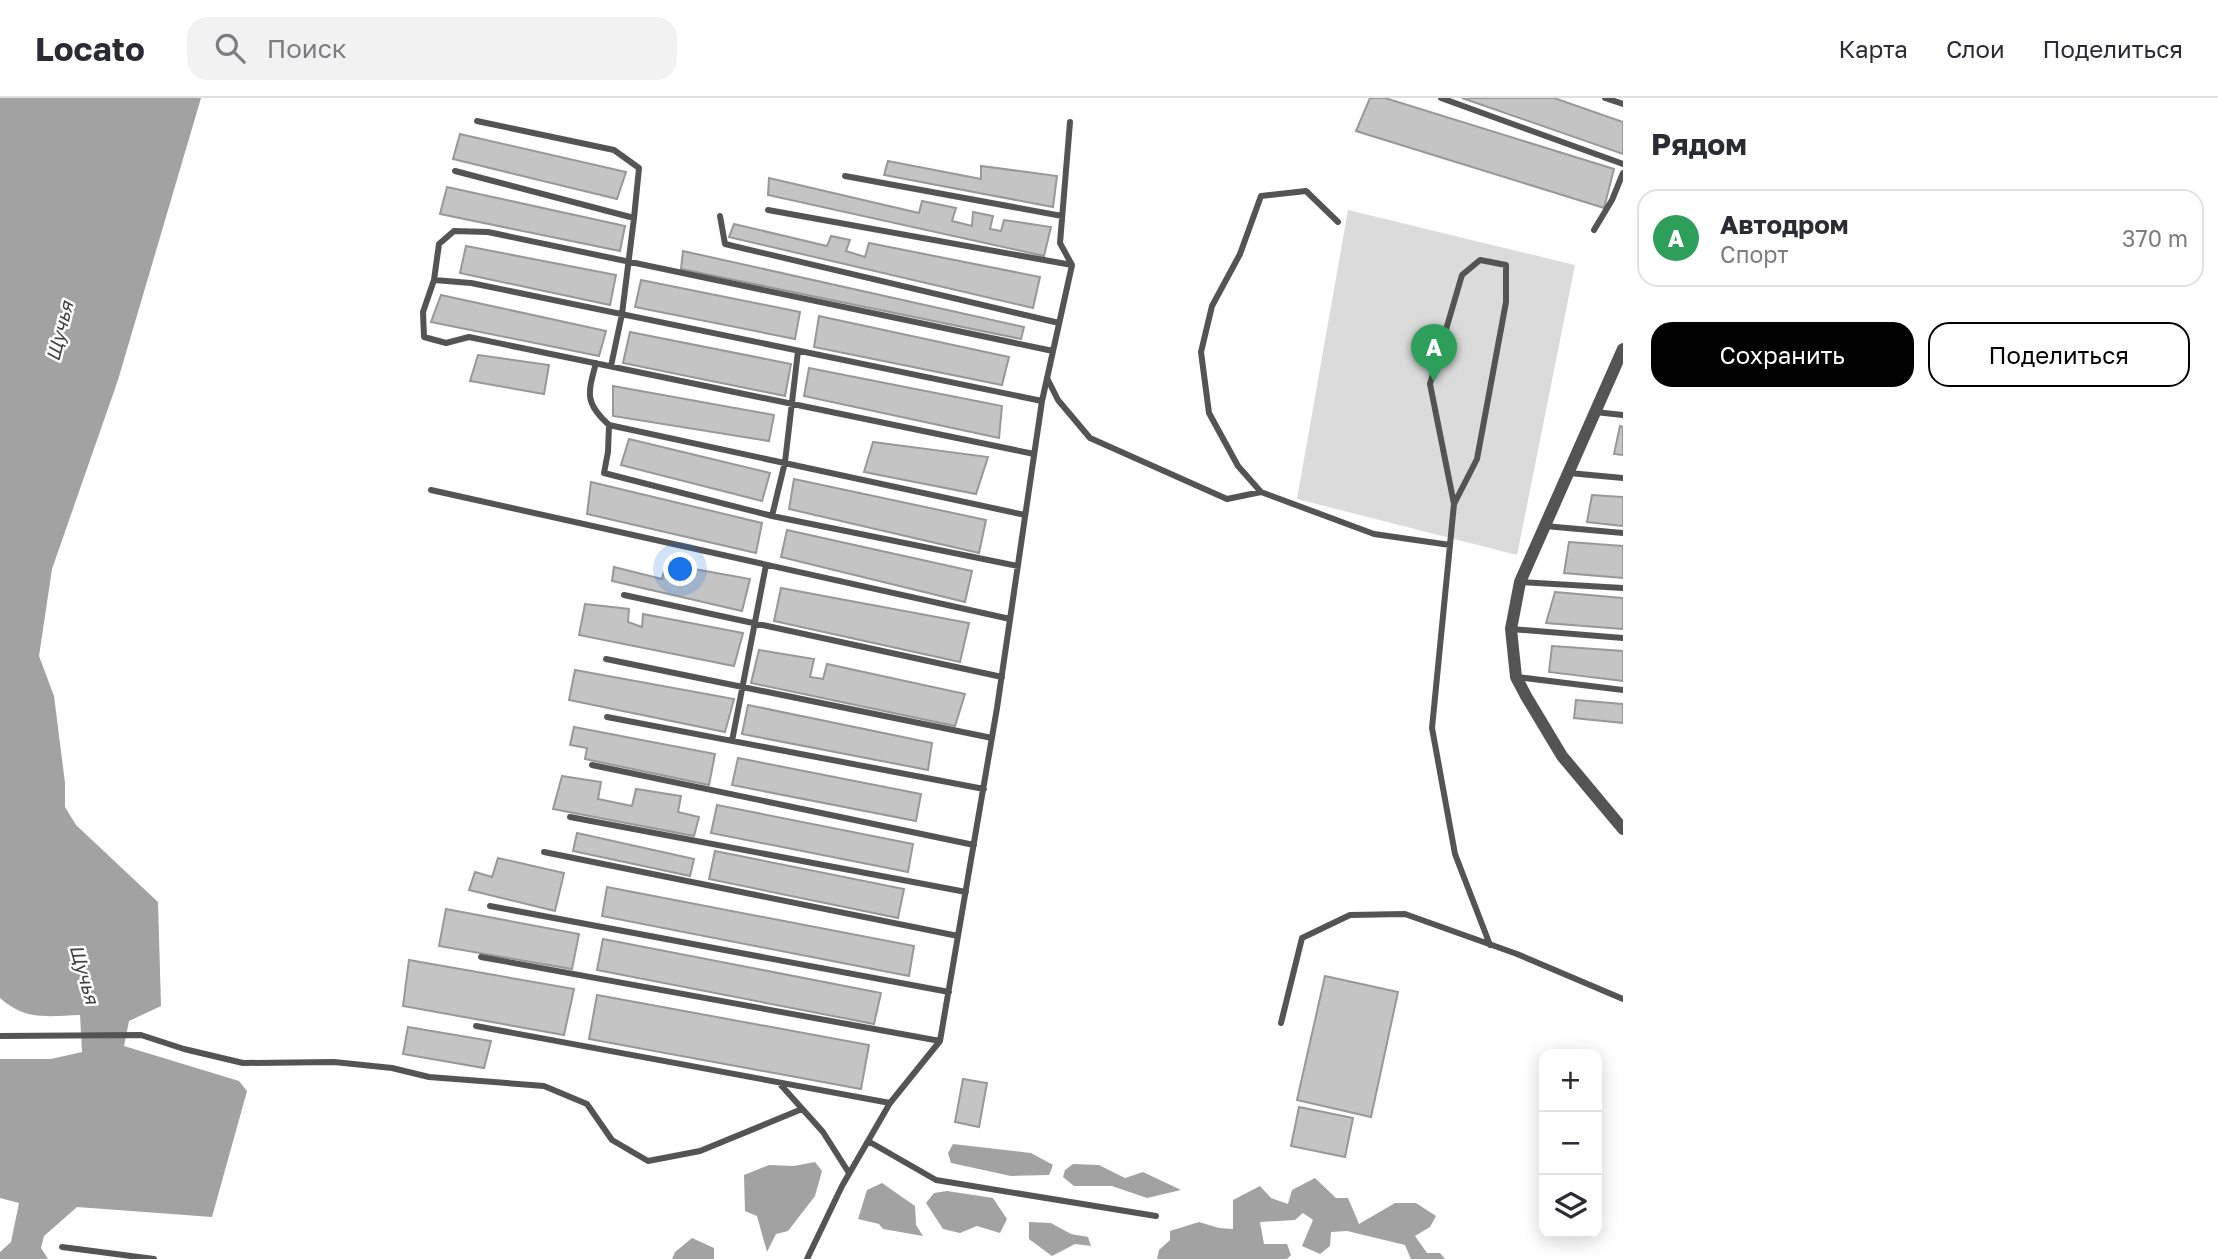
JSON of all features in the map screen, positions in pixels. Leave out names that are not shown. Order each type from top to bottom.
[{"type":"street","points":[[1623,349],[1620,365],[1595,412],[1520,582],[1511,629],[1516,677],[1562,755],[1623,829]]},
{"type":"lane","points":[[1441,98],[1623,164]]},
{"type":"lane","points":[[1605,98],[1623,104]]},
{"type":"lane","points":[[477,121],[614,150],[639,168],[622,314],[611,366]]},
{"type":"lane","points":[[807,1259],[849,1173],[890,1103],[940,1041],[1002,677],[1042,401],[1072,265],[1060,243],[1070,122]]},
{"type":"lane","points":[[455,172],[634,218]]},
{"type":"lane","points":[[1594,230],[1612,200],[1623,173]]},
{"type":"lane","points":[[845,176],[1062,216]]},
{"type":"lane","points":[[1338,222],[1306,191],[1261,196],[1240,254],[1212,306],[1201,352],[1209,413],[1238,466],[1261,492],[1374,534],[1450,545]]},
{"type":"lane","points":[[768,210],[1072,265]]},
{"type":"lane","points":[[720,216],[724,244],[1059,323]]},
{"type":"lane","points":[[1034,454],[469,337],[446,343],[424,337],[423,312],[434,280],[439,244],[454,231],[488,232],[1053,351]]},
{"type":"lane","points":[[1454,504],[1477,459],[1506,302],[1506,265],[1480,260],[1462,275],[1430,383],[1454,504],[1432,728],[1455,854],[1490,944]]},
{"type":"lane","points":[[434,280],[471,283],[1042,401]]},
{"type":"lane","points":[[772,516],[785,462],[798,351]]},
{"type":"lane","points":[[596,363],[588,391],[594,412],[609,425],[1026,514]]},
{"type":"lane","points":[[1047,378],[1058,400],[1090,439],[1227,499],[1261,492]]},
{"type":"lane","points":[[1595,412],[1623,415]]},
{"type":"lane","points":[[609,425],[604,473],[772,516],[1018,566]]},
{"type":"lane","points":[[1567,473],[1623,478]]},
{"type":"lane","points":[[431,490],[1010,619]]},
{"type":"lane","points":[[1544,526],[1623,533]]},
{"type":"lane","points":[[733,741],[766,565]]},
{"type":"lane","points":[[1520,582],[1623,588]]},
{"type":"lane","points":[[624,595],[1002,677]]},
{"type":"lane","points":[[1511,629],[1623,638]]},
{"type":"lane","points":[[606,659],[992,738]]},
{"type":"lane","points":[[1516,677],[1623,690]]},
{"type":"lane","points":[[607,718],[984,789]]},
{"type":"lane","points":[[592,765],[974,845]]},
{"type":"lane","points":[[570,817],[966,892]]},
{"type":"lane","points":[[544,852],[958,936]]},
{"type":"lane","points":[[489,906],[949,992]]},
{"type":"lane","points":[[1281,1023],[1302,937],[1350,915],[1405,914],[1490,944],[1623,999]]},
{"type":"lane","points":[[481,957],[940,1041]]},
{"type":"lane","points":[[476,1026],[890,1103]]},
{"type":"lane","points":[[0,1036],[141,1034],[184,1049],[243,1063],[334,1062],[392,1068],[429,1077],[544,1086],[587,1104],[612,1140],[648,1161],[700,1151],[802,1109]]},
{"type":"lane","points":[[779,1082],[823,1132],[849,1173]]},
{"type":"lane","points":[[868,1141],[936,1180],[1156,1216]]},
{"type":"lane","points":[[62,1247],[154,1259]]},
{"type":"shaded area","points":[[1348,210],[1575,265],[1517,555],[1297,499]]},
{"type":"water","name":"Щучья","points":[[0,98],[201,98],[118,380],[52,569],[39,656],[54,696],[65,783],[65,807],[76,825],[158,902],[161,1006],[129,1021],[124,1046],[239,1081],[247,1091],[212,1217],[77,1207],[44,1236],[41,1248],[48,1259],[0,1259],[0,1252],[11,1242],[19,1203],[0,1198],[0,1059],[51,1059],[82,1052],[80,1015],[28,1014],[0,998]]},
{"type":"water","points":[[953,1144],[1031,1153],[1053,1165],[1049,1175],[1011,1176],[951,1163],[948,1153]]},
{"type":"water","points":[[815,1162],[822,1171],[815,1196],[788,1231],[776,1234],[767,1252],[757,1216],[745,1211],[744,1175],[769,1165],[794,1166]]},
{"type":"water","points":[[1073,1164],[1099,1165],[1125,1178],[1143,1172],[1181,1190],[1147,1198],[1112,1186],[1074,1186],[1063,1177],[1065,1170]]},
{"type":"water","points":[[1315,1178],[1336,1198],[1348,1198],[1359,1224],[1395,1203],[1416,1203],[1436,1216],[1430,1227],[1415,1236],[1427,1253],[1440,1253],[1445,1259],[1411,1259],[1405,1245],[1347,1231],[1331,1232],[1330,1246],[1320,1254],[1302,1246],[1313,1220],[1303,1213],[1295,1220],[1260,1222],[1264,1244],[1287,1244],[1291,1255],[1287,1259],[1157,1259],[1159,1250],[1170,1240],[1170,1231],[1199,1222],[1233,1229],[1233,1200],[1260,1186],[1271,1198],[1288,1204],[1292,1190]]},
{"type":"water","points":[[882,1183],[915,1206],[916,1225],[923,1236],[883,1229],[879,1224],[858,1219],[867,1190]]},
{"type":"water","points":[[947,1191],[993,1198],[1007,1219],[1000,1233],[977,1226],[960,1233],[943,1229],[926,1203],[934,1193]]},
{"type":"water","points":[[1029,1222],[1051,1223],[1071,1234],[1088,1237],[1091,1246],[1075,1244],[1052,1256],[1029,1239]]},
{"type":"water","points":[[692,1238],[714,1248],[714,1259],[672,1259],[675,1252]]},
{"type":"building","points":[[1370,98],[1385,98],[1614,169],[1604,208],[1356,131]]},
{"type":"building","points":[[1462,98],[1554,98],[1623,122],[1623,154]]},
{"type":"building","points":[[460,134],[626,172],[617,199],[453,159]]},
{"type":"building","points":[[888,161],[981,179],[981,166],[1057,176],[1053,207],[884,175]]},
{"type":"building","points":[[769,178],[919,213],[922,201],[956,208],[952,221],[972,226],[973,212],[993,216],[990,229],[1001,231],[1004,220],[1051,227],[1044,256],[768,195]]},
{"type":"building","points":[[447,187],[625,226],[620,251],[440,214]]},
{"type":"building","points":[[734,224],[827,246],[831,236],[850,240],[846,251],[865,257],[869,243],[1040,277],[1033,308],[729,237]]},
{"type":"building","points":[[466,246],[616,275],[610,305],[460,273]]},
{"type":"building","points":[[683,251],[1024,327],[1021,339],[681,269]]},
{"type":"building","points":[[641,280],[800,312],[795,339],[635,307]]},
{"type":"building","points":[[441,295],[606,331],[599,356],[431,322]]},
{"type":"building","points":[[819,316],[1009,357],[1002,385],[814,347]]},
{"type":"building","points":[[630,332],[791,364],[785,396],[623,363]]},
{"type":"building","points":[[478,355],[549,365],[544,394],[470,381]]},
{"type":"building","points":[[809,368],[1002,406],[999,438],[804,396]]},
{"type":"building","points":[[613,386],[774,415],[769,441],[613,416]]},
{"type":"building","points":[[1620,426],[1623,427],[1623,455],[1614,454]]},
{"type":"building","points":[[629,439],[770,473],[762,501],[621,465]]},
{"type":"building","points":[[873,442],[988,457],[976,494],[864,472]]},
{"type":"building","points":[[794,479],[986,520],[979,553],[789,509]]},
{"type":"building","points":[[591,482],[762,523],[756,553],[587,514]]},
{"type":"building","points":[[1592,495],[1623,497],[1623,526],[1587,522]]},
{"type":"building","points":[[787,530],[972,571],[965,602],[781,557]]},
{"type":"building","points":[[1569,542],[1623,546],[1623,578],[1564,573]]},
{"type":"building","points":[[666,564],[750,579],[742,611],[612,581],[614,567],[662,579]]},
{"type":"building","points":[[781,588],[969,623],[960,662],[774,621]]},
{"type":"building","points":[[1555,592],[1623,598],[1623,629],[1546,623]]},
{"type":"building","points":[[585,604],[629,609],[628,622],[642,627],[643,614],[743,633],[734,666],[579,635]]},
{"type":"building","points":[[1552,646],[1623,651],[1623,681],[1549,672]]},
{"type":"building","points":[[759,650],[814,659],[810,677],[823,679],[827,664],[965,694],[955,726],[751,683]]},
{"type":"building","points":[[575,670],[734,699],[725,732],[569,700]]},
{"type":"building","points":[[1576,700],[1623,704],[1623,723],[1574,718]]},
{"type":"building","points":[[748,705],[932,743],[928,770],[742,734]]},
{"type":"building","points":[[574,727],[715,754],[709,785],[585,759],[587,748],[570,745]]},
{"type":"building","points":[[738,758],[921,794],[916,821],[732,785]]},
{"type":"building","points":[[562,776],[601,782],[598,799],[632,806],[636,789],[681,796],[678,812],[699,817],[694,836],[553,809]]},
{"type":"building","points":[[717,805],[913,844],[908,872],[711,833]]},
{"type":"building","points":[[577,833],[694,859],[690,876],[573,851]]},
{"type":"building","points":[[715,851],[904,889],[898,918],[709,879]]},
{"type":"building","points":[[498,858],[564,873],[555,911],[469,890],[475,872],[492,877]]},
{"type":"building","points":[[607,887],[914,946],[909,976],[602,916]]},
{"type":"building","points":[[446,909],[579,934],[572,969],[439,946]]},
{"type":"building","points":[[603,939],[881,993],[874,1024],[597,970]]},
{"type":"building","points":[[409,960],[574,989],[564,1035],[403,1006]]},
{"type":"building","points":[[1325,976],[1398,992],[1371,1117],[1297,1100]]},
{"type":"building","points":[[597,995],[869,1045],[861,1089],[589,1039]]},
{"type":"building","points":[[408,1027],[491,1041],[484,1068],[403,1054]]},
{"type":"building","points":[[963,1079],[987,1083],[979,1127],[955,1122]]},
{"type":"building","points":[[1299,1107],[1353,1118],[1345,1157],[1291,1146]]},
{"type":"place","name":"Автодром","points":[[1434,382]]}]
